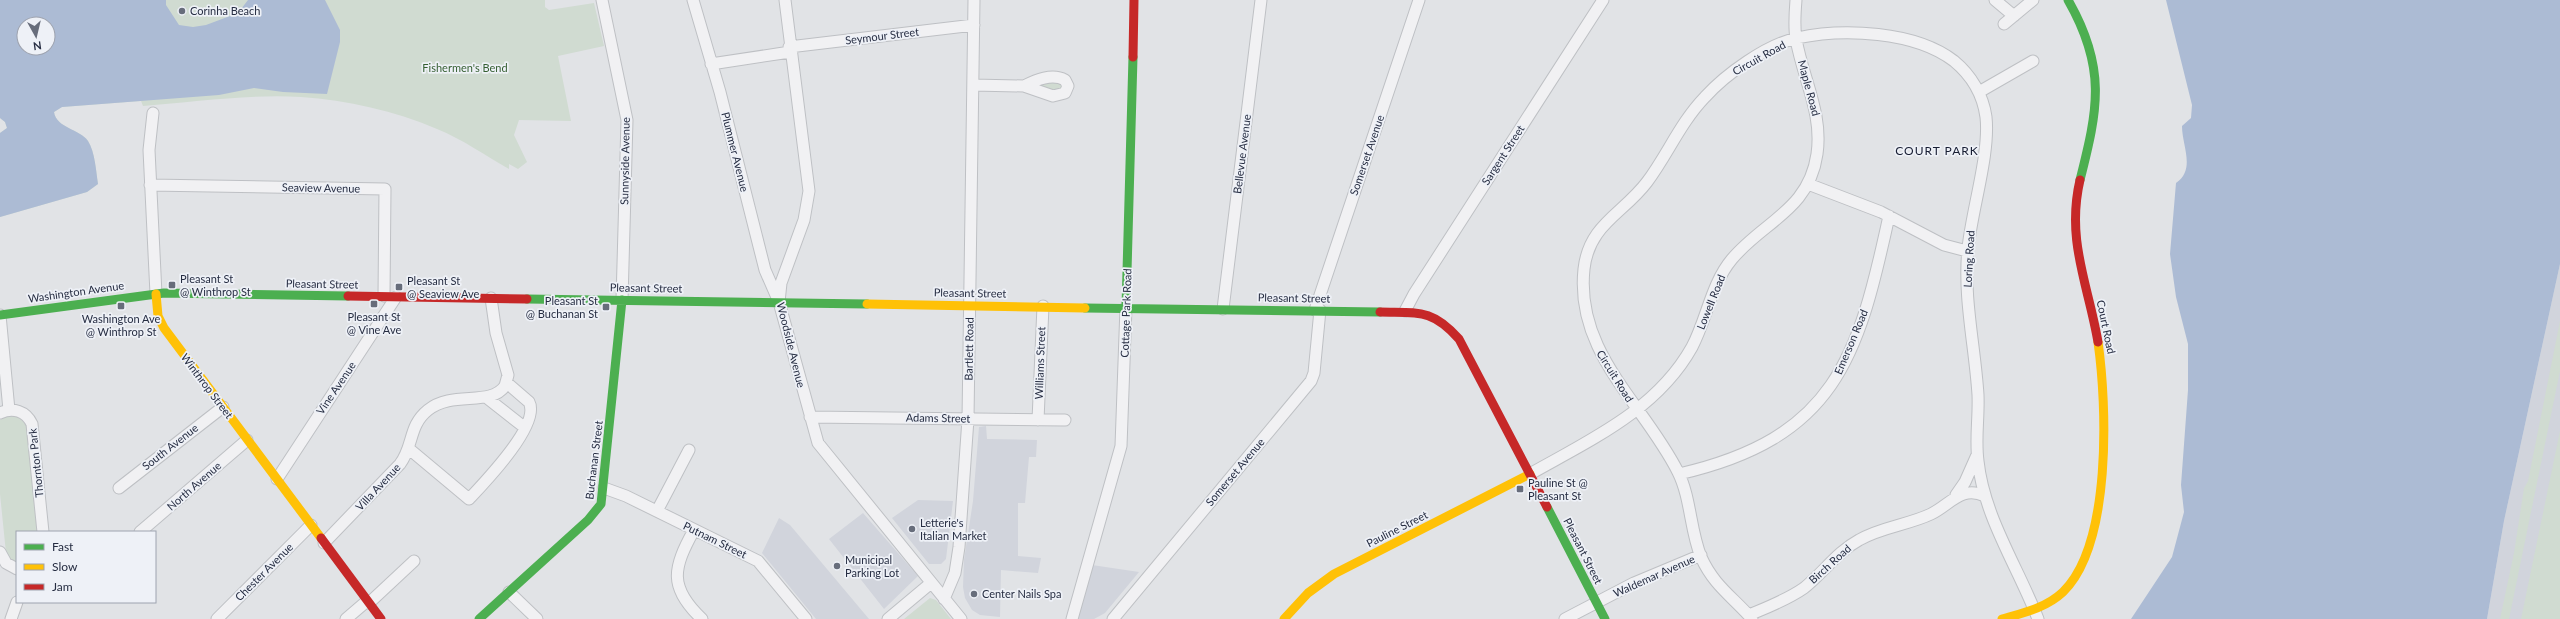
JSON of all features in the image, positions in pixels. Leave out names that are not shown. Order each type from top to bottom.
[{"type":"main road","name":"Cottage Park Road","points":[[1126,307],[1134,0]]},
{"type":"main road","name":"Court Road","points":[[2002,619],[2036,614],[2063,592],[2077,576],[2085,559],[2093,527],[2103,442],[2104,389],[2101,359],[2076,252],[2074,222],[2077,190],[2095,118],[2097,81],[2088,42],[2068,0]]},
{"type":"main road","name":"Pleasant Street","points":[[156,294],[396,296],[1406,311],[1430,315],[1445,323],[1455,333],[1605,619]]},
{"type":"main road","name":"Washington Avenue","points":[[0,315],[156,294]]},
{"type":"main road","name":"Winthrop Street","points":[[156,294],[160,322],[381,619]]},
{"type":"main road","name":"Buchanan Street","points":[[479,619],[594,515],[601,504],[604,488],[622,300]]},
{"type":"main road","name":"Pauline Street","points":[[1284,619],[1308,593],[1334,574],[1530,474]]},
{"type":"street","name":"Sunnyside Avenue","points":[[602,0],[626,120],[622,300]]},
{"type":"street","name":"Plummer Avenue","points":[[693,0],[764,270],[779,302]]},
{"type":"street","name":"Woodside Avenue","points":[[785,0],[809,191],[804,220],[781,282],[779,302],[810,417],[818,443],[961,619]]},
{"type":"street","name":"Bartlett Road","points":[[944,599],[955,573],[959,547],[968,419],[974,0]]},
{"type":"street","name":"Bellevue Avenue","points":[[1223,309],[1261,0]]},
{"type":"street","name":"Somerset Avenue","points":[[1114,619],[1311,380],[1314,373],[1318,310],[1419,0]]},
{"type":"street","name":"Sargent Street","points":[[1406,311],[1414,294],[1603,0]]},
{"type":"street","name":"Circuit Road","points":[[1750,617],[1719,588],[1701,555],[1679,474],[1605,363],[1590,327],[1584,304],[1583,283],[1585,262],[1591,243],[1602,225],[1646,183],[1683,122],[1709,93],[1743,65],[1796,38],[1796,0]]},
{"type":"street","points":[[1996,0],[2014,16]]},
{"type":"street","points":[[2004,24],[2033,0]]},
{"type":"street","name":"Seymour Street","points":[[711,64],[790,49],[974,25]]},
{"type":"street","name":"Loring Road","points":[[1796,38],[1864,34],[1922,45],[1942,54],[1957,64],[1972,80],[1979,92],[1985,112],[1986,132],[1968,251],[1968,319],[1978,399],[1977,454],[1985,496],[2036,614]]},
{"type":"street","name":"Maple Road","points":[[1796,38],[1818,123],[1817,154],[1808,184]]},
{"type":"street","points":[[1979,92],[2033,61]]},
{"type":"street","points":[[973,85],[1024,86]]},
{"type":"street","name":"Winthrop Street","points":[[153,113],[149,145],[156,294]]},
{"type":"street","points":[[1808,184],[1889,216],[1944,245],[1968,251]]},
{"type":"street","name":"Lowell Road","points":[[1530,474],[1618,424],[1636,410],[1670,378],[1684,360],[1698,334],[1727,266],[1742,249],[1792,206],[1808,184]]},
{"type":"street","name":"Seaview Avenue","points":[[150,185],[385,189],[384,296]]},
{"type":"street","name":"Emerson Road","points":[[1679,474],[1724,463],[1764,446],[1795,424],[1824,396],[1842,368],[1862,321],[1875,276],[1889,216]]},
{"type":"street","name":"Vine Avenue","points":[[277,479],[396,296]]},
{"type":"street","points":[[408,448],[469,499],[500,464],[524,428],[531,415],[531,405],[507,383],[508,375],[496,333],[491,298]]},
{"type":"street","name":"Williams Street","points":[[1038,420],[1043,306]]},
{"type":"street","name":"Cottage Park Road","points":[[1072,619],[1121,446],[1126,307]]},
{"type":"street","name":"Thornton Park","points":[[0,315],[4,411],[23,413],[33,426],[43,531]]},
{"type":"street","name":"Villa Avenue","points":[[324,543],[400,464],[408,448],[415,426],[430,409],[448,400],[487,398],[501,392],[507,383]]},
{"type":"street","points":[[487,398],[524,428]]},
{"type":"street","name":"South Avenue","points":[[119,488],[222,407]]},
{"type":"street","name":"Adams Street","points":[[810,417],[1065,420]]},
{"type":"street","name":"North Avenue","points":[[141,531],[247,440]]},
{"type":"street","points":[[657,511],[689,450]]},
{"type":"street","name":"Birch Road","points":[[1750,617],[1799,591],[1837,556],[1859,540],[1880,530],[1928,515],[1941,508],[1956,495],[1965,482],[1977,454]]},
{"type":"street","name":"Putnam Street","points":[[604,488],[657,511],[761,564],[806,619]]},
{"type":"street","points":[[1956,495],[1971,492],[1985,496]]},
{"type":"street","name":"Chester Avenue","points":[[217,619],[311,525]]},
{"type":"street","points":[[694,530],[679,560],[677,580],[684,600],[702,619]]},
{"type":"street","points":[[0,552],[6,563],[16,568]]},
{"type":"street","name":"Waldemar Avenue","points":[[1565,619],[1634,583],[1701,555]]},
{"type":"street","points":[[346,619],[368,602],[414,561]]},
{"type":"street","points":[[888,619],[931,583]]},
{"type":"street","points":[[509,592],[537,619]]},
{"type":"street","points":[[10,619],[17,603]]},
{"type":"shaded area","points":[[2560,264],[2560,619],[2487,619],[2504,521]]},
{"type":"shaded area","points":[[986,426],[987,439],[1037,440],[1036,457],[1029,457],[1025,503],[1018,503],[1018,556],[1041,558],[1038,573],[1001,570],[1000,617],[980,615],[972,610],[965,598],[963,587],[964,560],[973,501],[979,427]]},
{"type":"shaded area","points":[[918,500],[953,501],[946,559],[941,564],[929,564],[892,518]]},
{"type":"shaded area","points":[[863,513],[918,576],[884,609],[829,539]]},
{"type":"shaded area","points":[[779,518],[790,525],[869,619],[816,619],[762,553]]},
{"type":"shaded area","points":[[1092,565],[1139,572],[1105,613],[1094,619],[1078,619]]},
{"type":"green space","name":"Fishermen's Bend","points":[[99,0],[545,0],[545,7],[549,10],[594,3],[604,46],[558,56],[571,121],[519,120],[514,135],[527,162],[518,169],[509,164],[509,169],[456,138],[421,123],[370,107],[318,98],[281,96],[222,99],[143,106],[141,101],[62,107],[54,112],[56,117],[59,122],[80,134],[88,141],[94,156],[98,184],[87,192],[0,217],[0,133],[7,128],[5,122],[0,118],[42,57],[56,56],[56,43]]},
{"type":"green space","points":[[1057,81],[1064,87],[1057,92],[1035,84]]},
{"type":"green space","points":[[2560,321],[2560,371],[2509,619],[2500,619],[2514,553],[2524,488],[2528,481]]},
{"type":"green space","points":[[7,416],[18,417],[25,423],[28,430],[37,531],[16,531],[16,562],[10,559],[6,553],[0,494],[0,420]]},
{"type":"green space","points":[[2560,431],[2560,619],[2521,619]]},
{"type":"green space","points":[[930,598],[936,600],[951,619],[904,619]]},
{"type":"water","points":[[0,0],[166,0],[166,5],[179,25],[193,27],[206,25],[238,13],[248,0],[325,0],[340,30],[340,42],[327,94],[283,92],[254,88],[219,95],[62,107],[54,112],[56,117],[59,122],[80,134],[88,141],[94,156],[98,184],[87,192],[0,217],[0,133],[7,128],[5,122],[0,118]]},
{"type":"water","points":[[2166,0],[2560,0],[2560,264],[2504,521],[2487,619],[2131,619],[2172,557],[2184,512],[2181,485],[2188,390],[2188,344],[2176,297],[2170,254],[2176,183],[2182,177],[2187,164],[2182,126],[2191,118],[2192,105]]},
{"type":"traffic: fast","points":[[2068,0],[2089,47],[2094,68],[2094,110],[2080,180]]},
{"type":"traffic: fast","points":[[1126,307],[1133,57]]},
{"type":"traffic: fast","points":[[0,315],[164,293],[348,296]]},
{"type":"traffic: fast","points":[[527,299],[867,304]]},
{"type":"traffic: fast","points":[[479,619],[588,520],[601,504],[622,300]]},
{"type":"traffic: fast","points":[[1085,308],[1380,312]]},
{"type":"traffic: fast","points":[[1547,507],[1605,619]]},
{"type":"traffic: slow","points":[[156,294],[158,316],[164,328],[321,538]]},
{"type":"traffic: slow","points":[[867,304],[1085,308]]},
{"type":"traffic: slow","points":[[2002,619],[2042,606],[2063,592],[2079,570],[2090,542],[2098,509],[2104,437],[2101,369],[2098,342]]},
{"type":"traffic: slow","points":[[1284,619],[1308,593],[1334,574],[1530,474]]},
{"type":"traffic: jam","points":[[1133,57],[1134,0]]},
{"type":"traffic: jam","points":[[2080,180],[2076,202],[2077,242],[2098,342]]},
{"type":"traffic: jam","points":[[348,296],[527,299]]},
{"type":"traffic: jam","points":[[1380,312],[1414,313],[1432,317],[1449,329],[1459,339],[1547,507]]},
{"type":"traffic: jam","points":[[321,538],[381,619]]},
{"type":"place","name":"Corinha Beach","points":[[182,11]]},
{"type":"place","name":"Pleasant St @ Winthrop St","points":[[172,285]]},
{"type":"place","name":"Pleasant St @ Seaview Ave","points":[[399,287]]},
{"type":"place","name":"Pleasant St @ Vine Ave","points":[[374,304]]},
{"type":"place","name":"Washington Ave @ Winthrop St","points":[[121,306]]},
{"type":"place","name":"Pleasant St @ Buchanan St","points":[[606,307]]},
{"type":"place","name":"Pauline St @ Pleasant St","points":[[1520,489]]},
{"type":"place","name":"Letterie's Italian Market","points":[[912,529]]},
{"type":"place","name":"Municipal Parking Lot","points":[[837,566]]},
{"type":"place","name":"Center Nails Spa","points":[[974,594]]},
{"type":"district","name":"COURT PARK","points":[[1937,151]]}]
